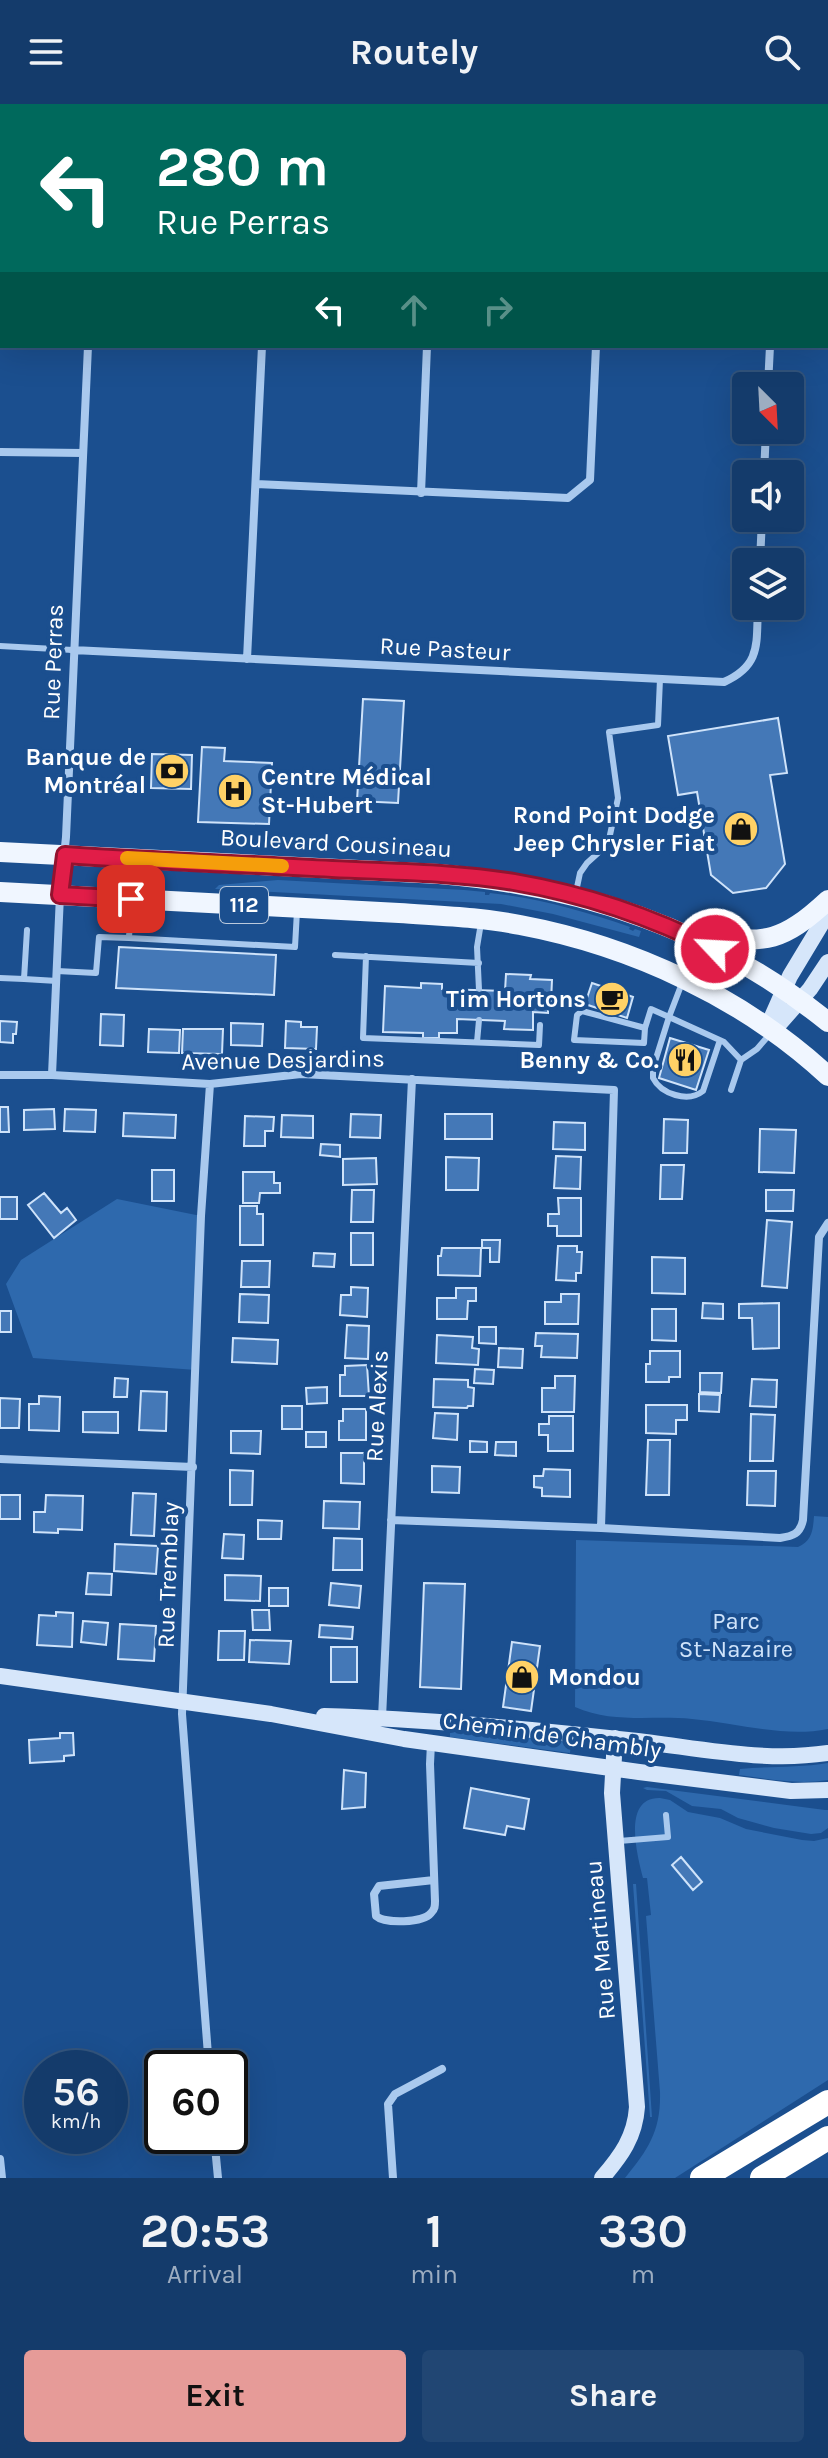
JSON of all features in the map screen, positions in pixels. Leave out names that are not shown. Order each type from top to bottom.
[{"type":"highway","points":[[702,2178],[828,2102]]},
{"type":"highway","points":[[762,2178],[828,2138]]},
{"type":"main road","name":"Boulevard Cousineau","points":[[0,852],[439,874],[512,882],[575,895],[687,935],[729,956],[828,1022]]},
{"type":"main road","name":"112","points":[[0,892],[297,907],[482,919],[522,925],[604,947],[684,979],[828,1076]]},
{"type":"main road","points":[[687,935],[750,941],[776,936],[802,923],[828,900]]},
{"type":"street","name":"Rue Perras","points":[[52,1075],[88,348]]},
{"type":"street","points":[[247,659],[262,348]]},
{"type":"street","points":[[421,493],[427,348]]},
{"type":"street","points":[[256,484],[568,498],[590,480],[596,348]]},
{"type":"street","points":[[769,372],[770,348]]},
{"type":"street","points":[[0,452],[83,453]]},
{"type":"street","name":"Rue Pasteur","points":[[73,650],[724,682],[741,675],[751,662],[757,620]]},
{"type":"street","points":[[766,1035],[792,996],[828,913]]},
{"type":"street","points":[[792,996],[828,962]]},
{"type":"street","name":"Avenue Desjardins","points":[[0,1075],[210,1084],[301,1074],[614,1090],[601,1528]]},
{"type":"street","name":"Rue Alexis","points":[[381,1726],[412,1079]]},
{"type":"street","name":"Rue Tremblay","points":[[208,2050],[183,1703],[201,1216],[210,1084]]},
{"type":"street","points":[[391,1520],[780,1538],[797,1534],[803,1520],[819,1237],[828,1223]]},
{"type":"street","points":[[0,1459],[193,1467]]},
{"type":"street","name":"Chemin de Chambly","points":[[0,1676],[183,1703],[381,1726],[615,1738],[747,1755],[786,1757],[828,1753]]},
{"type":"street","name":"Chemin de Chambly","points":[[381,1726],[431,1743],[791,1791],[828,1790]]},
{"type":"street","name":"Rue Martineau","points":[[602,2178],[631,2138],[636,2118],[612,1793],[615,1738]]},
{"type":"street","points":[[431,1743],[435,1905],[427,1917],[388,1922],[376,1916],[374,1894],[379,1886],[434,1880]]},
{"type":"street","points":[[393,2178],[387,2109],[390,2100],[399,2091],[442,2069]]},
{"type":"street","points":[[216,2154],[218,2178]]},
{"type":"street","points":[[0,2159],[2,2178]]},
{"type":"lane","points":[[0,646],[73,650]]},
{"type":"lane","points":[[575,895],[580,873],[608,844],[618,798],[609,732],[658,725],[660,679]]},
{"type":"lane","points":[[129,938],[131,899]]},
{"type":"lane","points":[[0,978],[96,973],[99,937],[295,947],[297,907]]},
{"type":"lane","points":[[479,990],[477,947],[482,919]]},
{"type":"lane","points":[[24,979],[27,930]]},
{"type":"lane","points":[[335,955],[479,963]]},
{"type":"lane","points":[[366,956],[363,1038],[539,1045],[540,1025]]},
{"type":"lane","points":[[684,979],[652,1074],[654,1082],[662,1089],[689,1098],[698,1095],[703,1091],[720,1040]]},
{"type":"lane","points":[[645,1028],[582,1011],[577,1015],[574,1040],[644,1043],[651,1009],[720,1040],[731,1047],[741,1060]]},
{"type":"lane","points":[[477,1042],[479,1020]]},
{"type":"lane","points":[[731,1090],[741,1060],[766,1035]]},
{"type":"lane","points":[[616,1842],[668,1837],[666,1815]]},
{"type":"green space","points":[[278,880],[508,895],[561,906],[641,931],[639,937],[501,904],[215,889],[219,885]]},
{"type":"green space","points":[[117,1199],[201,1216],[196,1370],[33,1358],[6,1284],[21,1260]]},
{"type":"green space","name":"Parc St-Nazaire","points":[[814,1516],[828,1517],[828,1729],[777,1731],[692,1719],[618,1717],[575,1707],[576,1540],[798,1547],[809,1538]]},
{"type":"green space","points":[[450,1730],[571,1742],[570,1753],[450,1737]]},
{"type":"green space","points":[[828,1763],[828,1780],[795,1782],[739,1775],[740,1769]]},
{"type":"green space","points":[[643,1788],[828,1810],[828,1828],[811,1834],[774,1828],[738,1818],[721,1809],[692,1806],[666,1791]]},
{"type":"green space","points":[[648,1800],[670,1800],[688,1812],[720,1818],[746,1829],[802,1840],[828,1838],[828,2080],[675,2178],[625,2178],[652,2138],[660,2105],[646,1916],[651,1915],[647,1878],[643,1878],[640,1868],[635,1829],[640,1807]]},
{"type":"green space","points":[[633,1884],[636,1884],[652,2117],[650,2117]]},
{"type":"building","points":[[363,699],[404,701],[398,803],[357,801]]},
{"type":"building","name":"Rond Point Dodge Jeep Chrysler Fiat","points":[[778,718],[787,773],[770,775],[785,864],[766,888],[733,893],[711,875],[697,792],[678,795],[668,736]]},
{"type":"building","name":"Centre Médical St-Hubert","points":[[202,747],[225,748],[224,761],[272,763],[269,824],[198,822]]},
{"type":"building","name":"Banque de Montréal","points":[[152,754],[192,755],[191,789],[151,788]]},
{"type":"building","points":[[119,947],[276,955],[274,995],[116,988]]},
{"type":"building","points":[[506,974],[552,980],[548,1013],[533,1012],[533,1030],[504,1029],[505,1021],[457,1019],[457,1033],[439,1033],[439,1038],[423,1038],[423,1033],[383,1032],[385,986],[421,988],[421,983],[442,984],[442,989],[505,991]]},
{"type":"building","points":[[592,983],[633,997],[627,1018],[585,1004]]},
{"type":"building","points":[[101,1014],[124,1015],[123,1046],[100,1045]]},
{"type":"building","points":[[0,1021],[17,1022],[13,1043],[0,1042]]},
{"type":"building","points":[[286,1021],[301,1022],[301,1027],[317,1027],[316,1049],[285,1048]]},
{"type":"building","points":[[231,1023],[263,1024],[262,1046],[231,1045]]},
{"type":"building","points":[[149,1029],[180,1030],[179,1053],[148,1052]]},
{"type":"building","points":[[183,1029],[223,1029],[222,1054],[182,1053]]},
{"type":"building","points":[[670,1038],[709,1050],[696,1090],[659,1078]]},
{"type":"building","points":[[0,1107],[8,1107],[9,1132],[0,1132]]},
{"type":"building","points":[[54,1109],[55,1129],[24,1130],[24,1110]]},
{"type":"building","points":[[65,1109],[96,1110],[95,1132],[64,1131]]},
{"type":"building","points":[[124,1113],[176,1115],[175,1138],[123,1136]]},
{"type":"building","points":[[351,1114],[381,1115],[380,1138],[350,1137]]},
{"type":"building","points":[[445,1114],[492,1114],[492,1139],[445,1139]]},
{"type":"building","points":[[282,1115],[313,1116],[313,1138],[281,1137]]},
{"type":"building","points":[[245,1116],[274,1117],[273,1131],[265,1131],[265,1146],[244,1146]]},
{"type":"building","points":[[664,1119],[688,1120],[687,1153],[663,1153]]},
{"type":"building","points":[[554,1122],[585,1123],[585,1150],[553,1149]]},
{"type":"building","points":[[760,1129],[796,1130],[794,1173],[759,1172]]},
{"type":"building","points":[[321,1144],[340,1145],[340,1157],[320,1155]]},
{"type":"building","points":[[556,1156],[581,1157],[580,1189],[554,1188]]},
{"type":"building","points":[[446,1157],[479,1158],[478,1190],[446,1190]]},
{"type":"building","points":[[376,1158],[377,1184],[343,1185],[343,1159]]},
{"type":"building","points":[[661,1165],[684,1165],[682,1199],[660,1199]]},
{"type":"building","points":[[152,1170],[174,1170],[174,1201],[152,1201]]},
{"type":"building","points":[[243,1172],[274,1172],[274,1183],[280,1183],[280,1193],[260,1193],[259,1203],[243,1203]]},
{"type":"building","points":[[352,1190],[374,1190],[373,1222],[351,1222]]},
{"type":"building","points":[[766,1190],[794,1190],[793,1211],[766,1211]]},
{"type":"building","points":[[44,1193],[61,1213],[67,1208],[76,1220],[54,1238],[28,1205]]},
{"type":"building","points":[[0,1197],[17,1197],[17,1219],[0,1219]]},
{"type":"building","points":[[558,1198],[581,1198],[581,1236],[557,1236],[557,1226],[548,1226],[548,1214],[559,1214]]},
{"type":"building","points":[[240,1206],[257,1206],[257,1214],[263,1214],[263,1245],[240,1245]]},
{"type":"building","points":[[767,1220],[792,1222],[787,1288],[762,1286]]},
{"type":"building","points":[[351,1233],[373,1233],[373,1265],[351,1265]]},
{"type":"building","points":[[482,1240],[500,1240],[499,1262],[490,1262],[490,1248],[482,1248]]},
{"type":"building","points":[[558,1246],[577,1246],[577,1252],[582,1252],[581,1273],[576,1273],[576,1281],[556,1280]]},
{"type":"building","points":[[442,1248],[481,1248],[480,1276],[438,1275],[438,1256],[441,1256]]},
{"type":"building","points":[[314,1253],[335,1254],[334,1267],[313,1266]]},
{"type":"building","points":[[652,1257],[685,1258],[685,1294],[652,1293]]},
{"type":"building","points":[[242,1261],[270,1261],[269,1287],[241,1287]]},
{"type":"building","points":[[351,1287],[368,1288],[367,1317],[340,1315],[341,1295],[351,1295]]},
{"type":"building","points":[[456,1288],[476,1288],[476,1301],[468,1301],[467,1319],[437,1319],[437,1298],[456,1298]]},
{"type":"building","points":[[240,1294],[269,1295],[268,1323],[239,1322]]},
{"type":"building","points":[[561,1294],[579,1294],[578,1324],[545,1324],[545,1302],[561,1302]]},
{"type":"building","points":[[703,1303],[723,1304],[723,1319],[702,1318]]},
{"type":"building","points":[[779,1303],[779,1348],[753,1349],[752,1318],[739,1318],[739,1304]]},
{"type":"building","points":[[652,1309],[676,1309],[676,1341],[652,1340]]},
{"type":"building","points":[[0,1311],[11,1311],[11,1332],[0,1332]]},
{"type":"building","points":[[347,1325],[369,1326],[368,1359],[345,1358]]},
{"type":"building","points":[[479,1327],[496,1327],[496,1344],[479,1343]]},
{"type":"building","points":[[536,1333],[578,1334],[577,1358],[541,1357],[542,1346],[535,1346]]},
{"type":"building","points":[[437,1335],[473,1337],[472,1348],[479,1349],[478,1365],[436,1363]]},
{"type":"building","points":[[233,1338],[278,1340],[277,1364],[232,1362]]},
{"type":"building","points":[[499,1348],[523,1349],[522,1368],[498,1367]]},
{"type":"building","points":[[650,1351],[680,1351],[680,1377],[669,1377],[669,1382],[646,1382]]},
{"type":"building","points":[[367,1365],[369,1396],[340,1396],[340,1375],[345,1375],[345,1366]]},
{"type":"building","points":[[475,1369],[494,1370],[493,1384],[474,1383]]},
{"type":"building","points":[[700,1373],[722,1373],[721,1393],[700,1392]]},
{"type":"building","points":[[555,1376],[575,1376],[574,1412],[542,1412],[542,1388],[555,1388]]},
{"type":"building","points":[[115,1378],[128,1379],[127,1397],[114,1397]]},
{"type":"building","points":[[434,1379],[468,1380],[468,1387],[474,1388],[473,1406],[433,1407]]},
{"type":"building","points":[[752,1379],[777,1380],[776,1407],[750,1406]]},
{"type":"building","points":[[327,1387],[327,1403],[307,1404],[306,1388]]},
{"type":"building","points":[[141,1391],[167,1392],[166,1431],[139,1430]]},
{"type":"building","points":[[699,1394],[720,1395],[719,1412],[699,1411]]},
{"type":"building","points":[[39,1396],[60,1397],[59,1431],[29,1430],[29,1404],[39,1404]]},
{"type":"building","points":[[0,1398],[20,1399],[19,1428],[0,1428]]},
{"type":"building","points":[[646,1405],[687,1405],[687,1420],[676,1420],[676,1434],[646,1433]]},
{"type":"building","points":[[282,1406],[302,1406],[302,1429],[282,1429]]},
{"type":"building","points":[[343,1409],[366,1409],[366,1440],[339,1440],[339,1421],[343,1421]]},
{"type":"building","points":[[83,1412],[118,1412],[118,1433],[83,1432]]},
{"type":"building","points":[[435,1413],[458,1414],[457,1440],[433,1438]]},
{"type":"building","points":[[751,1414],[775,1415],[773,1461],[750,1461]]},
{"type":"building","points":[[549,1416],[573,1416],[573,1451],[548,1451],[548,1435],[539,1435],[539,1424],[549,1424]]},
{"type":"building","points":[[231,1431],[261,1431],[260,1454],[231,1453]]},
{"type":"building","points":[[306,1432],[326,1432],[326,1447],[306,1447]]},
{"type":"building","points":[[648,1440],[670,1440],[669,1495],[646,1495]]},
{"type":"building","points":[[470,1441],[487,1442],[487,1452],[470,1452]]},
{"type":"building","points":[[496,1442],[516,1442],[516,1456],[495,1455]]},
{"type":"building","points":[[341,1453],[364,1453],[364,1484],[341,1483]]},
{"type":"building","points":[[432,1466],[460,1467],[459,1493],[432,1492]]},
{"type":"building","points":[[544,1469],[570,1470],[570,1497],[542,1496],[542,1488],[534,1487],[534,1476],[543,1476]]},
{"type":"building","points":[[230,1470],[253,1471],[252,1505],[230,1505]]},
{"type":"building","points":[[748,1471],[776,1471],[775,1506],[747,1505]]},
{"type":"building","points":[[133,1493],[156,1494],[154,1536],[131,1535]]},
{"type":"building","points":[[0,1495],[20,1495],[20,1519],[0,1519]]},
{"type":"building","points":[[46,1495],[83,1496],[82,1530],[34,1532],[34,1512],[45,1512]]},
{"type":"building","points":[[324,1501],[360,1502],[359,1529],[323,1528]]},
{"type":"building","points":[[258,1520],[282,1521],[281,1539],[258,1539]]},
{"type":"building","points":[[224,1534],[244,1535],[243,1559],[222,1558]]},
{"type":"building","points":[[334,1538],[362,1539],[362,1570],[333,1570]]},
{"type":"building","points":[[115,1544],[158,1546],[156,1574],[114,1571]]},
{"type":"building","points":[[88,1573],[112,1574],[111,1595],[86,1594]]},
{"type":"building","points":[[225,1575],[261,1576],[260,1601],[225,1600]]},
{"type":"building","points":[[331,1583],[361,1586],[359,1608],[329,1605]]},
{"type":"building","points":[[424,1583],[465,1584],[461,1689],[420,1687]]},
{"type":"building","points":[[269,1588],[288,1588],[288,1606],[269,1606]]},
{"type":"building","points":[[252,1610],[269,1610],[270,1630],[253,1630]]},
{"type":"building","points":[[56,1612],[73,1613],[72,1647],[37,1645],[39,1615],[56,1616]]},
{"type":"building","points":[[83,1621],[108,1623],[106,1645],[81,1642]]},
{"type":"building","points":[[120,1624],[156,1626],[154,1661],[118,1659]]},
{"type":"building","points":[[320,1625],[353,1627],[352,1639],[319,1637]]},
{"type":"building","points":[[219,1631],[245,1631],[244,1660],[218,1660]]},
{"type":"building","points":[[250,1640],[291,1641],[289,1664],[249,1662]]},
{"type":"building","points":[[512,1642],[540,1646],[531,1711],[503,1707]]},
{"type":"building","points":[[331,1647],[357,1647],[357,1682],[331,1682]]},
{"type":"building","points":[[60,1733],[73,1733],[74,1755],[64,1756],[64,1761],[30,1763],[29,1740],[60,1738]]},
{"type":"building","points":[[344,1770],[366,1773],[365,1807],[342,1809]]},
{"type":"building","points":[[471,1788],[529,1799],[524,1829],[507,1826],[505,1835],[464,1828]]},
{"type":"building","points":[[681,1857],[702,1882],[693,1890],[672,1865]]},
{"type":"slow traffic","points":[[127,858],[282,866]]},
{"type":"place","name":"Banque de Montréal","points":[[172,771]]},
{"type":"place","name":"Centre Médical St-Hubert","points":[[235,791]]},
{"type":"place","name":"Rond Point Dodge Jeep Chrysler Fiat","points":[[741,829]]},
{"type":"place","name":"Tim Hortons","points":[[612,999]]},
{"type":"place","name":"Benny & Co.","points":[[685,1060]]},
{"type":"place","name":"Mondou","points":[[522,1677]]},
{"type":"route","points":[[131,899],[60,895],[65,855],[419,873],[512,882],[575,895],[621,909],[715,949]]}]
